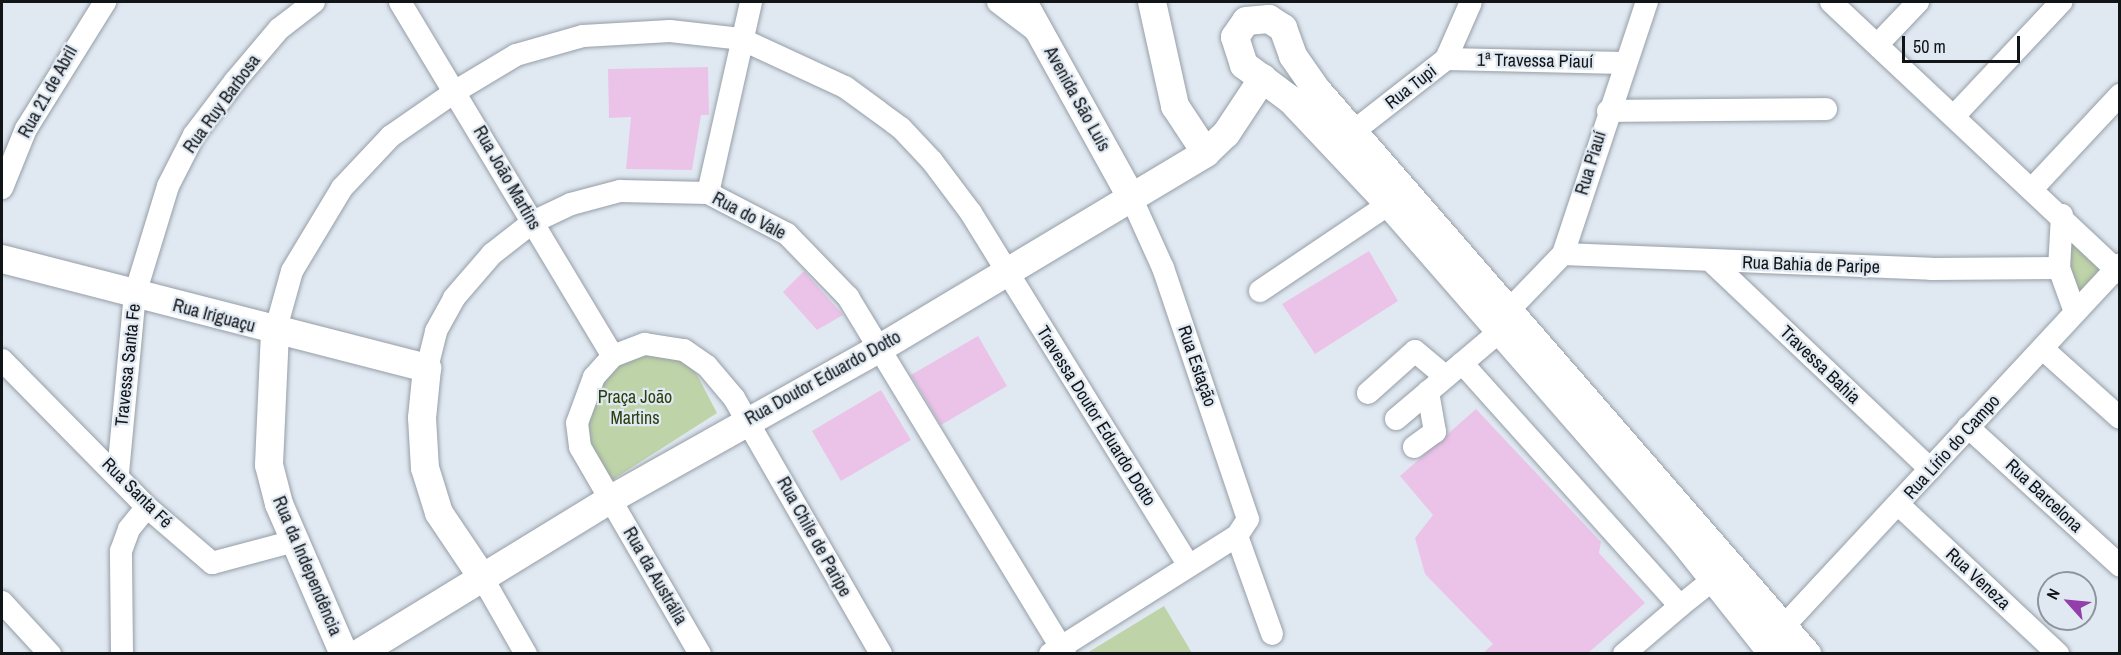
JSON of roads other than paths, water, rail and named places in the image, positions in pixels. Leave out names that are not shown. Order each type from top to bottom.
[{"type":"main road","name":"Avenida São Luís","points":[[1023,2],[1131,197]]},
{"type":"main road","points":[[1152,2],[1175,106],[1206,153]]},
{"type":"main road","points":[[1773,646],[1505,320],[1389,204],[1291,100],[1244,65],[1235,47],[1239,28],[1271,11],[1316,89],[1354,132],[1505,320],[1714,579],[1773,646],[1807,654]]},
{"type":"main road","name":"Rua Doutor Eduardo Dotto","points":[[358,654],[611,499],[882,347],[1005,269],[1206,153],[1230,129],[1263,78]]},
{"type":"main road","name":"Rua Iriguaçu","points":[[2,259],[275,332],[428,368]]},
{"type":"main road","name":"Rua da Independência","points":[[275,332],[269,465],[294,541],[344,654]]},
{"type":"main road","name":"Rua do Vale","points":[[428,368],[422,418],[425,468],[439,513],[482,577]]},
{"type":"street","name":"Rua 21 de Abril","points":[[2,188],[26,129],[105,2]]},
{"type":"street","name":"Rua Ruy Barbosa","points":[[135,294],[168,186],[194,135],[279,29],[314,2]]},
{"type":"street","name":"Rua João Martins","points":[[400,2],[456,91],[613,356]]},
{"type":"street","points":[[708,194],[751,2]]},
{"type":"street","points":[[998,2],[1039,32]]},
{"type":"street","name":"Rua Tupi","points":[[1354,132],[1446,59],[1471,2]]},
{"type":"street","name":"Rua Piauí","points":[[1396,419],[1454,370],[1505,320],[1563,254],[1624,63],[1647,2]]},
{"type":"street","points":[[1831,2],[1956,114],[2118,269]]},
{"type":"street","points":[[1878,44],[1918,2]]},
{"type":"street","points":[[1956,114],[2061,2]]},
{"type":"street","name":"Rua da Independência","points":[[275,332],[292,271],[342,188],[391,136],[456,91],[516,55],[583,36],[670,31],[741,39],[844,87],[901,128],[932,160],[1005,269]]},
{"type":"street","name":"1ª Travessa Piauí","points":[[1446,59],[1624,63]]},
{"type":"street","points":[[2032,189],[2120,95]]},
{"type":"street","points":[[1608,111],[1826,109]]},
{"type":"street","name":"Rua do Vale","points":[[428,368],[436,331],[454,298],[492,254],[533,222],[571,204],[620,191],[708,194],[787,234],[848,297],[882,347],[1059,651]]},
{"type":"street","name":"Rua Estação","points":[[1131,197],[1162,268],[1247,514],[1237,536]]},
{"type":"street","points":[[1260,291],[1389,204]]},
{"type":"street","points":[[2062,215],[2059,268],[2075,312]]},
{"type":"street","name":"Rua Bahia de Paripe","points":[[1563,254],[1711,261],[2059,268]]},
{"type":"street","name":"Travessa Bahia","points":[[1711,261],[1930,469]]},
{"type":"street","name":"Travessa Doutor Eduardo Dotto","points":[[1005,269],[1187,563]]},
{"type":"street","name":"Rua Lírio do Campo","points":[[1773,646],[1968,427],[2118,269]]},
{"type":"street","name":"Travessa Santa Fe","points":[[118,473],[135,294]]},
{"type":"street","points":[[611,499],[587,466],[577,423],[594,377],[613,356],[645,344],[684,350],[708,366],[749,420]]},
{"type":"street","points":[[2043,349],[2120,418]]},
{"type":"street","points":[[1368,393],[1415,351],[1454,370],[1680,606]]},
{"type":"street","name":"Rua Santa Fé","points":[[2,360],[118,473],[147,507],[212,563],[294,541]]},
{"type":"street","points":[[1414,447],[1435,432],[1428,392]]},
{"type":"street","name":"Rua Chile de Paripe","points":[[749,420],[881,654]]},
{"type":"street","name":"Rua Barcelona","points":[[1968,427],[2120,566]]},
{"type":"street","name":"Rua da Austrália","points":[[611,499],[700,654]]},
{"type":"street","name":"Rua Veneza","points":[[1899,505],[2058,654]]},
{"type":"street","points":[[122,654],[121,551],[129,529],[147,507]]},
{"type":"street","points":[[1059,651],[1187,563],[1237,536],[1272,634]]},
{"type":"street","name":"Rua do Vale","points":[[482,577],[526,654]]},
{"type":"street","points":[[1624,654],[1714,579]]},
{"type":"street","points":[[2,602],[50,654]]},
{"type":"park label","name":"Praça João Martins","points":[[635,408]]}]
